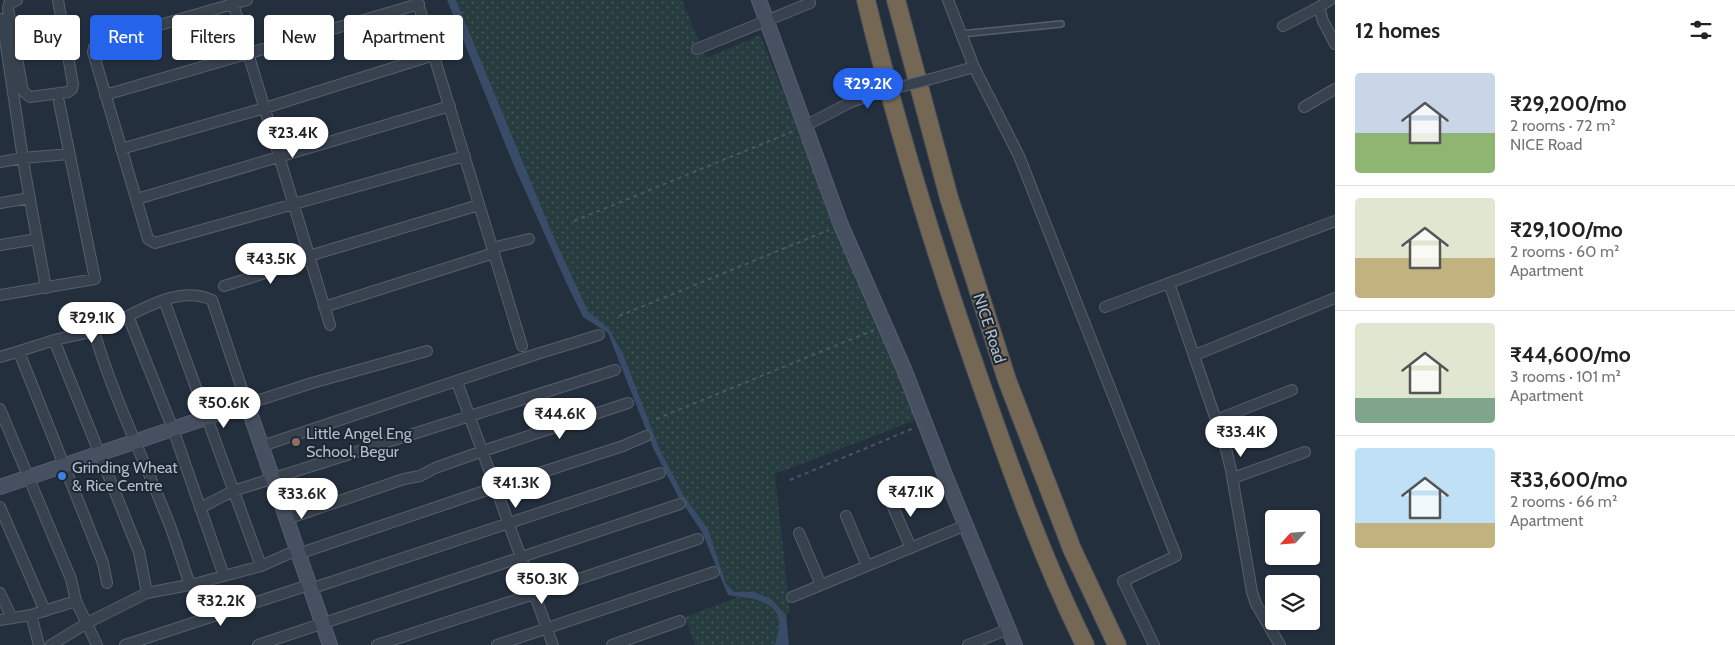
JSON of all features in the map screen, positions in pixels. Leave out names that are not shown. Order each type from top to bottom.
[{"type":"highway","name":"NICE Road","points":[[866,0],[909,165],[973,362],[1005,455],[1034,529],[1085,645]]},
{"type":"highway","name":"NICE Road","points":[[896,0],[949,198],[1007,380],[1072,549],[1117,645]]},
{"type":"street","points":[[16,0],[9,4],[8,8],[11,46],[23,158],[46,288]]},
{"type":"street","points":[[15,70],[26,96],[68,92],[72,89],[73,84],[58,0]]},
{"type":"street","points":[[247,0],[233,2],[97,44],[93,52],[148,239],[155,243],[465,156]]},
{"type":"street","points":[[758,0],[841,225],[904,368],[1015,645]]},
{"type":"street","points":[[948,0],[974,68],[1019,156],[1176,556],[1123,581],[1154,645]]},
{"type":"street","points":[[1283,26],[1330,0]]},
{"type":"street","points":[[233,2],[237,15]]},
{"type":"street","points":[[254,52],[418,2],[422,15]]},
{"type":"street","points":[[697,50],[810,3]]},
{"type":"street","points":[[1319,7],[1323,21],[1335,44]]},
{"type":"street","points":[[2,19],[11,46]]},
{"type":"street","points":[[105,95],[228,60]]},
{"type":"street","points":[[251,60],[330,325]]},
{"type":"street","points":[[121,149],[265,108],[421,60]]},
{"type":"street","points":[[435,60],[522,346]]},
{"type":"street","points":[[805,126],[851,102],[876,93],[974,68]]},
{"type":"street","points":[[1304,107],[1335,89]]},
{"type":"street","points":[[0,295],[95,279],[59,102]]},
{"type":"street","points":[[137,199],[450,106]]},
{"type":"street","points":[[0,162],[69,154]]},
{"type":"street","points":[[0,203],[30,198]]},
{"type":"street","points":[[224,286],[479,205]]},
{"type":"street","points":[[1105,307],[1335,221]]},
{"type":"street","points":[[0,245],[37,239]]},
{"type":"street","points":[[324,306],[529,239]]},
{"type":"street","points":[[1169,282],[1226,449],[1252,592],[1259,609],[1280,645]]},
{"type":"street","points":[[0,357],[54,340],[94,331],[172,297],[200,295],[212,300],[330,645]]},
{"type":"street","points":[[1195,355],[1335,298]]},
{"type":"street","points":[[164,300],[261,566]]},
{"type":"street","points":[[128,316],[173,429],[224,576]]},
{"type":"street","points":[[94,331],[102,360],[170,524],[190,585]]},
{"type":"street","points":[[262,446],[599,335]]},
{"type":"street","points":[[54,340],[139,552],[147,593]]},
{"type":"street","points":[[0,487],[312,383],[427,351]]},
{"type":"street","points":[[19,352],[103,564],[107,582]]},
{"type":"street","points":[[200,508],[234,492],[615,370]]},
{"type":"street","points":[[457,382],[553,645]]},
{"type":"street","points":[[1216,420],[1292,390]]},
{"type":"street","points":[[287,519],[404,479],[420,476],[436,468],[483,451],[628,403]]},
{"type":"street","points":[[0,409],[71,579],[76,601],[97,645]]},
{"type":"street","points":[[50,645],[86,623],[147,593],[190,585],[261,566],[298,552],[623,446],[646,436]]},
{"type":"street","points":[[1232,478],[1305,452]]},
{"type":"street","points":[[125,645],[508,524],[660,472]]},
{"type":"street","points":[[889,498],[910,548]]},
{"type":"street","points":[[258,645],[680,504]]},
{"type":"street","points":[[0,507],[44,611]]},
{"type":"street","points":[[846,516],[867,566]]},
{"type":"street","points":[[792,598],[966,525]]},
{"type":"street","points":[[799,533],[821,585]]},
{"type":"street","points":[[377,645],[698,538]]},
{"type":"street","points":[[497,645],[714,572]]},
{"type":"street","points":[[0,593],[12,618]]},
{"type":"street","points":[[0,620],[31,615],[76,601]]},
{"type":"street","points":[[31,615],[39,645]]},
{"type":"street","points":[[612,645],[680,621]]},
{"type":"street","points":[[968,645],[1009,629]]},
{"type":"lane","points":[[962,34],[1061,24]]},
{"type":"path","points":[[574,221],[805,126]]},
{"type":"path","points":[[619,316],[841,225]]},
{"type":"path","points":[[656,419],[885,326]]},
{"type":"path","points":[[790,480],[926,424]]},
{"type":"green space","points":[[456,0],[682,0],[706,58],[760,35],[916,420],[775,474],[790,613],[786,615],[774,603],[763,596],[734,592],[726,584],[708,529],[684,496],[660,450],[623,354],[609,329],[588,311],[555,240]]},
{"type":"green space","points":[[738,597],[763,603],[778,615],[779,624],[775,645],[695,645],[685,617]]},
{"type":"water","points":[[447,0],[456,0],[462,15],[453,15]]},
{"type":"water","points":[[463,17],[555,240],[588,311],[609,329],[623,354],[660,450],[684,496],[708,529],[726,584],[734,592],[754,592],[771,599],[786,615],[789,645],[775,645],[779,621],[773,608],[759,601],[728,595],[702,532],[678,496],[654,450],[608,333],[583,317],[515,168],[463,40]]},
{"type":"place","name":"Little Angel Eng School, Begur","points":[[296,442]]},
{"type":"place","name":"Grinding Wheat & Rice Centre","points":[[62,476]]}]
